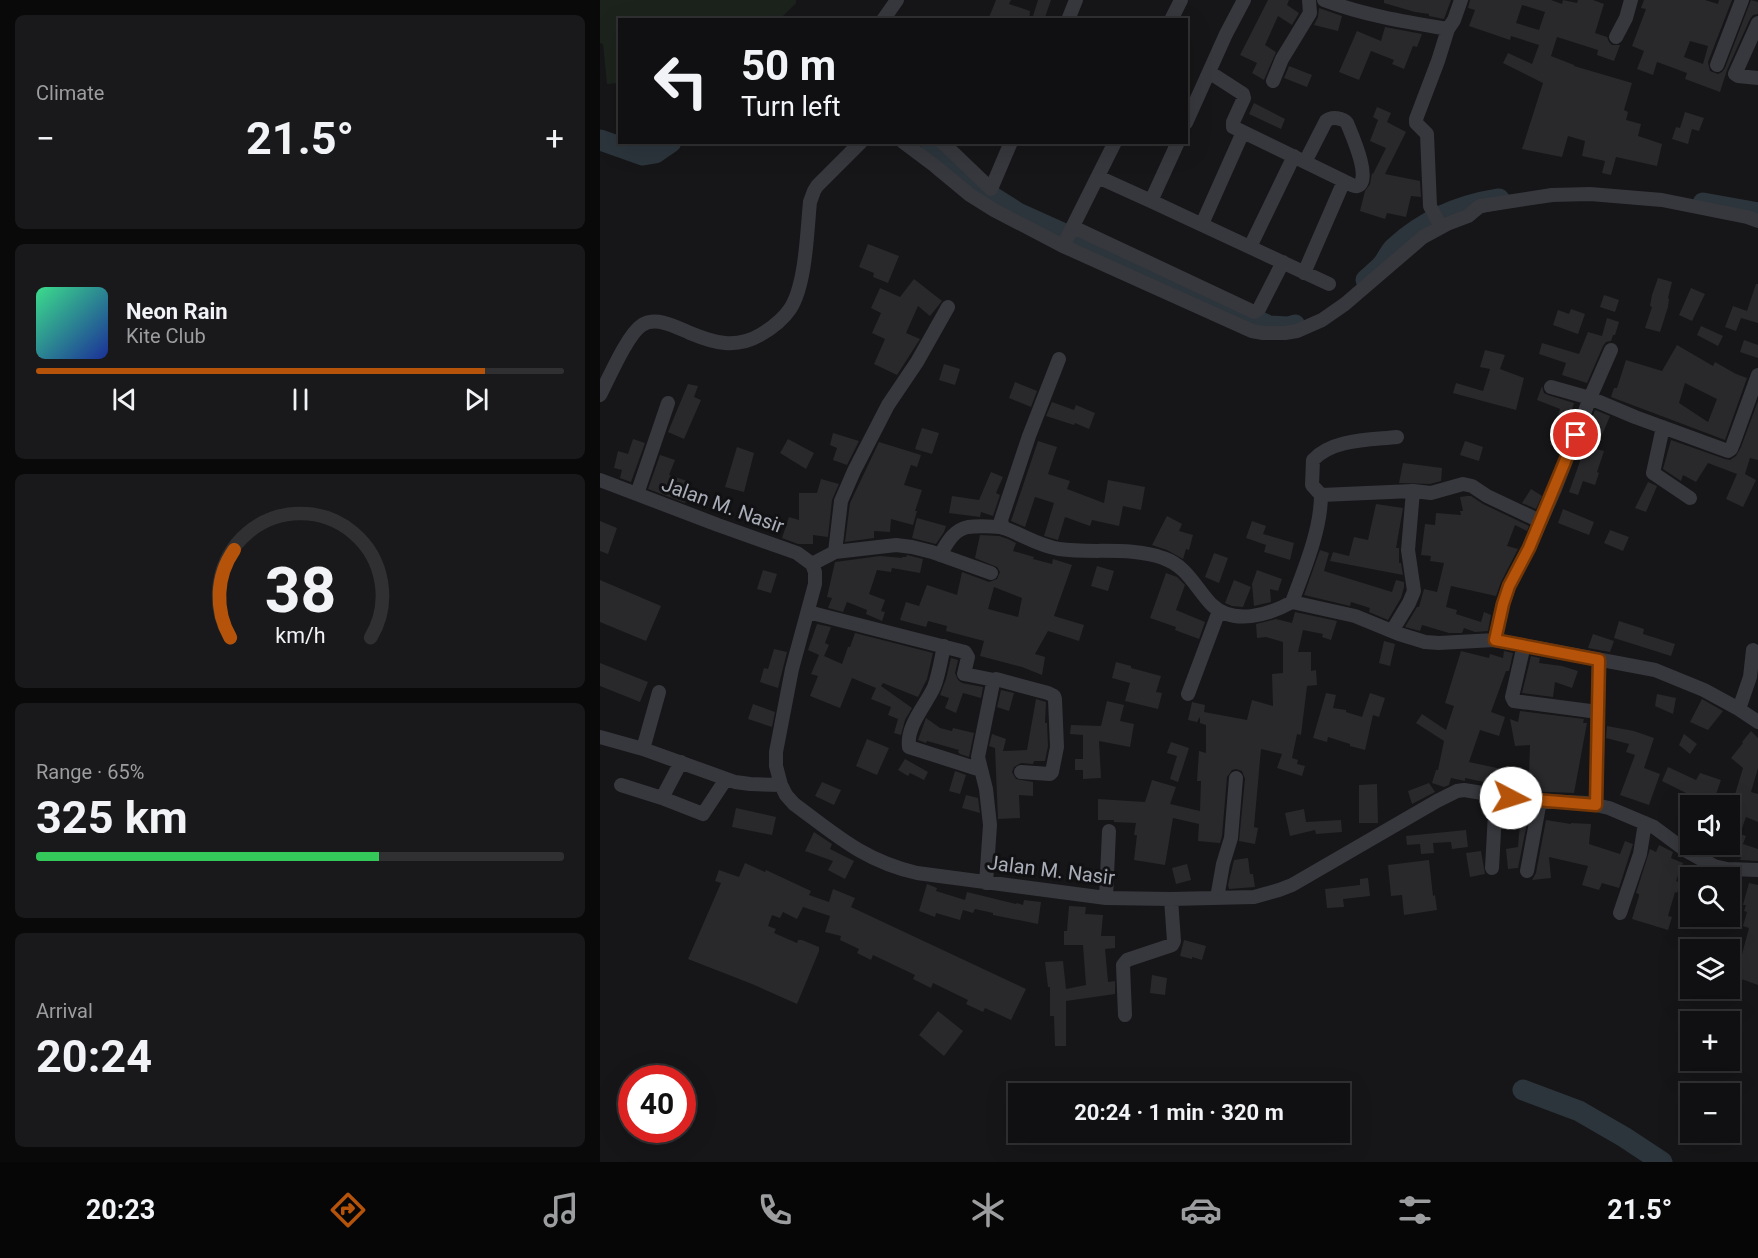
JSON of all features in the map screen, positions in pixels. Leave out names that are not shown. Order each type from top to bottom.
[{"type":"street","points":[[884,18],[897,0]]},
{"type":"street","points":[[1069,18],[1076,0]]},
{"type":"street","points":[[1172,18],[1180,0]]},
{"type":"street","points":[[1188,119],[1244,0]]},
{"type":"street","points":[[1273,81],[1282,59],[1310,13],[1309,0]]},
{"type":"street","points":[[1324,0],[1416,24],[1448,29]]},
{"type":"street","points":[[1441,227],[1430,206],[1427,135],[1416,123],[1416,119],[1448,29],[1461,0]]},
{"type":"street","points":[[1616,37],[1626,18],[1631,0]]},
{"type":"street","points":[[1717,64],[1742,0]]},
{"type":"street","points":[[1758,22],[1735,74],[1758,78]]},
{"type":"street","points":[[1209,72],[1243,94],[1244,98],[1233,127],[1244,132],[1299,159],[1344,181],[1354,186],[1358,186],[1362,181],[1364,172],[1347,123],[1343,119],[1331,118],[1326,121],[1299,159],[1251,248]]},
{"type":"street","points":[[1202,224],[1244,132]]},
{"type":"street","points":[[600,395],[632,335],[642,325],[649,322],[665,323],[697,336],[729,344],[745,343],[778,323],[790,309],[799,288],[810,202],[814,191],[859,144]]},
{"type":"street","points":[[906,144],[979,201],[1252,311],[1259,309],[1283,262]]},
{"type":"street","points":[[944,144],[991,189],[1010,144]]},
{"type":"street","points":[[1068,237],[1114,144]]},
{"type":"street","points":[[1151,201],[1177,144]]},
{"type":"street","points":[[1098,177],[1329,284]]},
{"type":"street","points":[[1305,273],[1344,181]]},
{"type":"street","points":[[1068,237],[1251,331],[1271,334],[1297,331],[1322,320],[1345,304],[1423,237],[1468,216],[1480,206],[1552,195],[1636,197],[1662,200],[1758,221]]},
{"type":"street","points":[[835,552],[842,501],[854,471],[888,405],[917,362],[948,307]]},
{"type":"street","points":[[1495,640],[1509,586],[1540,521],[1611,350]]},
{"type":"street","points":[[1003,528],[1001,520],[1029,436],[1059,359]]},
{"type":"street","points":[[1551,387],[1590,398],[1730,450],[1758,375]]},
{"type":"street","points":[[637,494],[668,403]]},
{"type":"street","points":[[1663,427],[1653,472],[1690,498]]},
{"type":"street","points":[[1292,602],[1308,559],[1320,507],[1321,495],[1312,482],[1312,462],[1316,456],[1343,444],[1396,437]]},
{"type":"street","name":"Jalan M. Nasir","points":[[600,480],[798,553],[812,564]]},
{"type":"street","points":[[1321,495],[1413,491],[1431,493],[1461,484],[1469,485],[1540,521]]},
{"type":"street","points":[[1392,631],[1414,591],[1408,550],[1413,491]]},
{"type":"street","points":[[940,555],[953,534],[972,527],[1003,528],[1027,540],[1059,549],[1138,552],[1166,559],[1182,568],[1212,605],[1219,611],[1232,615],[1251,616],[1277,610],[1292,602],[1355,616],[1416,640],[1431,643],[1495,640],[1655,670],[1698,687],[1758,722]]},
{"type":"street","points":[[600,737],[643,749],[726,779],[750,784],[781,785],[776,766],[781,723],[792,669],[815,584],[812,564],[835,552],[896,545],[940,555],[991,573]]},
{"type":"street","points":[[1188,694],[1219,611]]},
{"type":"street","points":[[808,612],[965,652],[968,657],[964,674],[1000,680],[1053,695],[1057,747],[1053,772],[1050,774],[1021,772]]},
{"type":"street","points":[[1524,645],[1513,695],[1514,701],[1598,712]]},
{"type":"street","points":[[944,646],[934,686],[911,730],[908,744],[909,747],[981,770]]},
{"type":"street","points":[[1739,709],[1751,674],[1753,650]]},
{"type":"street","points":[[1596,805],[1599,660]]},
{"type":"street","points":[[986,883],[990,825],[986,789],[978,757],[994,680]]},
{"type":"street","points":[[643,749],[659,692]]},
{"type":"street","points":[[662,798],[681,762]]},
{"type":"street","points":[[1217,898],[1232,833],[1236,778]]},
{"type":"street","points":[[621,785],[703,814],[726,779]]},
{"type":"street","name":"Jalan M. Nasir","points":[[781,785],[794,804],[849,845],[891,866],[986,883],[1106,898],[1254,897],[1279,890],[1457,791],[1596,805],[1646,823],[1714,866],[1727,869],[1758,870]]},
{"type":"street","points":[[1492,868],[1496,795]]},
{"type":"street","points":[[1527,870],[1540,801]]},
{"type":"street","points":[[1620,913],[1640,854],[1646,823]]},
{"type":"street","points":[[1106,898],[1109,831]]},
{"type":"street","points":[[1125,1015],[1123,965],[1127,960],[1172,945],[1174,941],[1171,899]]},
{"type":"shaded area","points":[[600,0],[796,0],[796,3],[781,18],[618,18],[618,83],[607,84],[603,44],[600,43]]},
{"type":"building","points":[[996,0],[1011,0],[1009,4],[1030,11],[1029,18],[989,18]]},
{"type":"building","points":[[1038,0],[1051,0],[1045,18],[1033,16]]},
{"type":"building","points":[[1268,0],[1289,0],[1287,5],[1299,13],[1292,25],[1278,16],[1265,45],[1276,52],[1264,80],[1252,73],[1257,63],[1240,55]]},
{"type":"building","points":[[1384,0],[1451,0],[1444,19],[1384,3]]},
{"type":"building","points":[[1470,0],[1551,0],[1562,4],[1563,0],[1577,3],[1578,0],[1593,0],[1604,4],[1595,33],[1607,37],[1612,45],[1620,45],[1614,61],[1597,55],[1598,50],[1557,37],[1551,56],[1574,66],[1632,83],[1624,110],[1628,112],[1626,120],[1641,124],[1638,136],[1662,144],[1657,166],[1616,157],[1611,175],[1602,173],[1605,161],[1582,156],[1585,141],[1568,136],[1562,157],[1522,149],[1543,83],[1503,63],[1508,53],[1532,64],[1539,45],[1511,36],[1510,40],[1469,26],[1475,10],[1468,8]],"holes":[[[1522,5],[1545,12],[1539,30],[1516,23]]]},
{"type":"building","points":[[1644,0],[1705,0],[1718,4],[1719,0],[1732,0],[1708,62],[1710,71],[1718,74],[1725,68],[1751,0],[1758,2],[1758,14],[1753,15],[1750,19],[1727,70],[1720,92],[1685,79],[1687,73],[1657,62],[1653,75],[1637,69],[1644,51],[1632,46],[1646,9],[1641,8]],"holes":[[[1690,41],[1708,46],[1703,64],[1684,57]]]},
{"type":"building","points":[[1319,8],[1342,16],[1338,31],[1314,25]]},
{"type":"building","points":[[1385,27],[1422,34],[1417,47],[1413,46],[1404,69],[1392,64],[1394,60],[1371,51],[1359,80],[1339,72],[1357,31],[1381,41]]},
{"type":"building","points":[[1289,66],[1312,75],[1307,87],[1284,78]]},
{"type":"building","points":[[1254,103],[1285,119],[1281,129],[1249,114]]},
{"type":"building","points":[[1377,107],[1391,113],[1387,122],[1406,132],[1385,174],[1420,181],[1421,197],[1411,196],[1406,217],[1387,213],[1385,219],[1360,211],[1372,173],[1386,148],[1370,141],[1378,120],[1373,117]]},
{"type":"building","points":[[1685,112],[1704,118],[1699,131],[1692,129],[1688,144],[1672,139],[1676,127],[1680,128]]},
{"type":"building","points":[[868,244],[899,256],[888,283],[873,277],[874,273],[859,267]]},
{"type":"building","points":[[1658,278],[1672,282],[1668,307],[1660,332],[1645,328]]},
{"type":"building","points":[[914,279],[942,301],[930,316],[918,306],[906,333],[920,339],[897,375],[874,364],[885,339],[872,333],[881,313],[871,308],[880,288],[900,297]]},
{"type":"building","points":[[1756,284],[1758,284],[1758,323],[1741,318],[1736,331],[1725,327],[1733,306],[1747,311]]},
{"type":"building","points":[[1691,288],[1705,294],[1692,321],[1679,315]]},
{"type":"building","points":[[1604,295],[1619,300],[1615,312],[1600,307]]},
{"type":"building","points":[[1571,309],[1585,314],[1578,334],[1553,325],[1558,310],[1569,314]]},
{"type":"building","points":[[1607,318],[1619,322],[1615,335],[1603,346],[1587,383],[1562,375],[1566,363],[1539,354],[1542,343],[1579,354],[1588,332],[1602,336]]},
{"type":"building","points":[[1701,326],[1723,336],[1718,346],[1697,335]]},
{"type":"building","points":[[1744,340],[1758,345],[1758,358],[1740,352]]},
{"type":"building","points":[[1677,345],[1713,366],[1715,362],[1747,378],[1725,440],[1611,397],[1614,388],[1617,388],[1626,360],[1662,371]],"holes":[[[1685,383],[1717,399],[1708,422],[1679,403]]]},
{"type":"building","points":[[1485,350],[1505,355],[1500,369],[1524,378],[1516,410],[1453,393],[1456,383],[1483,391],[1490,369],[1480,367]]},
{"type":"building","points":[[944,364],[960,369],[955,385],[939,380]]},
{"type":"building","points":[[1015,382],[1037,391],[1031,407],[1009,398]]},
{"type":"building","points":[[688,384],[698,386],[694,397],[701,400],[684,439],[668,432]]},
{"type":"building","points":[[1542,386],[1544,393],[1574,403],[1568,422],[1571,423],[1561,449],[1550,445],[1560,409],[1537,400]]},
{"type":"building","points":[[1758,401],[1758,460],[1750,458],[1745,474],[1756,480],[1743,507],[1726,499],[1737,474],[1708,463],[1696,482],[1683,475],[1681,481],[1663,469],[1671,440],[1725,459],[1730,460],[1736,456]]},
{"type":"building","points":[[1052,402],[1074,410],[1076,405],[1095,413],[1089,429],[1046,416]]},
{"type":"building","points":[[1595,410],[1610,416],[1596,449],[1604,451],[1595,485],[1583,481],[1578,495],[1569,492],[1583,453],[1580,451],[1578,455]]},
{"type":"building","points":[[922,428],[939,433],[932,454],[915,449]]},
{"type":"building","points":[[833,433],[859,441],[847,465],[833,460],[837,448],[830,445]]},
{"type":"building","points":[[633,439],[645,443],[631,482],[620,478],[622,470],[614,468],[618,451],[628,454]]},
{"type":"building","points":[[788,439],[814,453],[806,469],[780,453]]},
{"type":"building","points":[[1038,441],[1057,447],[1048,474],[1070,481],[1067,489],[1104,503],[1108,480],[1145,487],[1141,510],[1123,506],[1119,526],[1092,520],[1090,526],[1065,517],[1058,540],[1044,536],[1054,503],[1035,497],[1025,527],[1011,521]]},
{"type":"building","points":[[1465,441],[1483,447],[1479,461],[1460,455]]},
{"type":"building","points":[[879,442],[921,455],[917,467],[911,465],[904,485],[922,490],[913,525],[891,519],[890,532],[874,531],[874,538],[845,542],[850,503]]},
{"type":"building","points":[[737,447],[754,453],[744,492],[725,487]]},
{"type":"building","points":[[660,455],[675,460],[669,475],[687,481],[683,494],[687,496],[685,503],[648,489]]},
{"type":"building","points":[[1403,463],[1442,468],[1441,481],[1430,484],[1399,483]]},
{"type":"building","points":[[991,472],[1003,477],[996,493],[1000,495],[993,516],[981,512],[980,517],[949,513],[952,496],[979,500]]},
{"type":"building","points":[[821,479],[839,484],[832,500],[828,537],[813,535],[813,544],[798,544],[782,538],[789,517],[799,520],[799,493],[817,493]]},
{"type":"building","points":[[1648,482],[1657,486],[1646,512],[1635,508]]},
{"type":"building","points":[[1531,489],[1542,496],[1536,509],[1522,503]]},
{"type":"building","points":[[1471,496],[1529,526],[1527,531],[1515,525],[1507,546],[1518,549],[1496,596],[1451,586],[1446,607],[1457,610],[1456,614],[1481,622],[1484,612],[1491,615],[1488,631],[1475,632],[1464,628],[1462,633],[1449,633],[1422,625],[1420,631],[1405,627],[1419,607],[1424,589],[1437,592],[1444,563],[1430,561],[1431,556],[1421,555],[1425,524],[1435,525],[1436,513],[1461,515],[1460,511],[1463,511],[1460,497]]},
{"type":"building","points":[[1376,504],[1403,508],[1396,548],[1399,548],[1399,563],[1401,563],[1403,575],[1330,561],[1333,552],[1349,556],[1354,537],[1368,540]]},
{"type":"building","points":[[1563,509],[1594,522],[1589,535],[1558,523]]},
{"type":"building","points":[[1167,516],[1182,524],[1179,531],[1193,535],[1189,550],[1186,549],[1183,559],[1152,545]]},
{"type":"building","points":[[917,518],[946,526],[936,544],[912,538]]},
{"type":"building","points":[[600,521],[617,528],[608,554],[600,551]]},
{"type":"building","points":[[1252,521],[1266,526],[1263,534],[1294,543],[1290,560],[1264,552],[1266,545],[1246,538]]},
{"type":"building","points":[[1610,530],[1629,537],[1623,551],[1604,543]]},
{"type":"building","points":[[980,535],[999,536],[1016,543],[1013,551],[1034,557],[1033,559],[1052,564],[1053,559],[1072,565],[1054,616],[1084,625],[1079,641],[1048,631],[1035,654],[1045,657],[1042,675],[980,656],[984,641],[946,631],[947,626],[928,621],[926,627],[900,620],[906,602],[919,606],[927,585],[957,595],[962,572],[989,582],[997,579],[1000,572],[997,567],[975,558]],"holes":[[[994,587],[1022,598],[1018,617],[988,609]]]},
{"type":"building","points":[[1320,550],[1329,553],[1324,571],[1392,592],[1396,580],[1404,582],[1401,598],[1388,620],[1369,612],[1370,608],[1351,602],[1350,606],[1304,595]]},
{"type":"building","points":[[1214,553],[1228,558],[1219,583],[1205,577]]},
{"type":"building","points":[[907,555],[923,559],[920,573],[892,568],[891,572],[877,570],[869,594],[885,600],[881,611],[885,612],[882,621],[866,614],[867,610],[847,602],[843,612],[828,608],[832,598],[827,597],[835,562],[880,556],[902,558]]},
{"type":"building","points":[[1097,566],[1114,571],[1108,591],[1091,586]]},
{"type":"building","points":[[763,570],[777,574],[771,593],[757,589]]},
{"type":"building","points":[[1257,570],[1282,579],[1278,591],[1270,589],[1271,602],[1254,606],[1252,584]]},
{"type":"building","points":[[1166,573],[1177,577],[1185,585],[1176,610],[1205,622],[1199,639],[1175,630],[1176,627],[1150,618]]},
{"type":"building","points":[[600,580],[661,606],[646,641],[600,622]]},
{"type":"building","points":[[1234,580],[1251,587],[1243,607],[1225,603]]},
{"type":"building","points":[[1295,612],[1337,621],[1331,640],[1322,637],[1323,634],[1303,630],[1298,652],[1311,652],[1311,671],[1316,670],[1317,685],[1307,686],[1301,735],[1297,734],[1292,758],[1298,760],[1297,764],[1305,766],[1302,776],[1277,768],[1282,754],[1261,749],[1254,827],[1258,828],[1255,844],[1239,841],[1245,779],[1242,771],[1236,769],[1232,770],[1227,777],[1220,843],[1198,841],[1199,824],[1173,818],[1165,865],[1134,860],[1136,823],[1098,820],[1098,799],[1145,802],[1152,780],[1176,787],[1170,804],[1200,811],[1201,781],[1197,781],[1199,751],[1206,753],[1206,725],[1200,723],[1200,717],[1197,722],[1188,720],[1192,702],[1205,705],[1204,712],[1247,720],[1252,700],[1273,706],[1272,674],[1283,673],[1283,642],[1266,637],[1257,638],[1256,624],[1276,619],[1292,623]]},
{"type":"building","points":[[1619,621],[1644,629],[1643,634],[1675,644],[1671,656],[1614,638]]},
{"type":"building","points":[[817,624],[831,627],[825,643],[829,645],[824,656],[842,664],[855,633],[933,653],[927,679],[918,697],[883,683],[881,686],[912,708],[905,720],[901,735],[894,733],[898,719],[888,715],[891,707],[871,699],[876,688],[852,678],[840,708],[810,696],[818,676],[811,674],[819,655],[808,650]]},
{"type":"building","points":[[1593,634],[1614,641],[1610,652],[1588,648]]},
{"type":"building","points":[[1384,641],[1395,644],[1390,666],[1379,663]]},
{"type":"building","points":[[774,649],[787,652],[778,688],[760,682],[764,668],[768,669]]},
{"type":"building","points":[[1461,651],[1489,658],[1490,654],[1503,658],[1504,651],[1513,653],[1509,671],[1506,671],[1491,712],[1505,717],[1499,736],[1480,730],[1469,762],[1529,775],[1530,745],[1515,746],[1510,719],[1518,722],[1520,711],[1584,719],[1583,723],[1587,723],[1574,793],[1526,791],[1465,778],[1465,781],[1451,778],[1449,785],[1444,787],[1432,783],[1436,770],[1438,770],[1444,741],[1416,723],[1422,714],[1446,730],[1454,706],[1445,703]]},
{"type":"building","points":[[1531,656],[1540,658],[1539,663],[1578,671],[1572,688],[1555,682],[1553,697],[1522,693]]},
{"type":"building","points":[[951,658],[958,660],[955,673],[958,680],[962,683],[983,687],[981,698],[963,693],[956,713],[945,708],[949,698],[940,695]]},
{"type":"building","points":[[1116,662],[1161,676],[1156,692],[1162,693],[1158,709],[1125,701],[1130,683],[1112,678]]},
{"type":"building","points":[[600,663],[648,682],[640,702],[600,686]]},
{"type":"building","points":[[1001,690],[1014,693],[1009,711],[997,707]]},
{"type":"building","points":[[1326,693],[1336,695],[1333,708],[1346,710],[1346,712],[1362,717],[1370,693],[1385,698],[1379,717],[1373,715],[1365,750],[1328,737],[1327,742],[1313,738]]},
{"type":"building","points":[[1657,694],[1676,698],[1673,714],[1655,706]]},
{"type":"building","points":[[1036,699],[1046,702],[1045,723],[1047,723],[1048,746],[1045,761],[1034,761],[1033,764],[1021,763],[1014,767],[1012,772],[1016,779],[1033,782],[1033,796],[1019,795],[1020,818],[998,819],[995,748],[989,746],[992,734],[1006,739],[1003,751],[1027,750]]},
{"type":"building","points":[[1702,699],[1723,711],[1708,730],[1690,722]]},
{"type":"building","points":[[1107,701],[1124,705],[1120,721],[1134,724],[1130,747],[1099,741],[1101,778],[1083,779],[1083,770],[1075,770],[1075,759],[1083,759],[1083,735],[1070,734],[1071,725],[1101,726]]},
{"type":"building","points":[[753,704],[775,712],[772,727],[748,719]]},
{"type":"building","points":[[926,718],[940,728],[952,731],[953,728],[974,733],[969,757],[960,754],[959,750],[918,740]]},
{"type":"building","points":[[1607,726],[1634,731],[1654,738],[1644,768],[1660,774],[1649,805],[1620,795],[1635,755],[1626,752],[1629,744],[1606,738]]},
{"type":"building","points":[[1751,731],[1758,738],[1758,768],[1751,792],[1758,794],[1758,822],[1746,817],[1740,834],[1740,795],[1735,795],[1743,768],[1731,758]]},
{"type":"building","points":[[1684,734],[1697,744],[1690,754],[1679,745]]},
{"type":"building","points":[[867,739],[889,748],[877,775],[856,766]]},
{"type":"building","points":[[1171,742],[1189,748],[1178,782],[1170,779],[1177,756],[1167,753]]},
{"type":"building","points":[[905,759],[928,772],[924,780],[910,773],[908,776],[898,770]]},
{"type":"building","points":[[1668,767],[1696,780],[1700,773],[1721,780],[1716,795],[1690,795],[1662,781]]},
{"type":"building","points":[[955,771],[966,775],[960,794],[949,791]]},
{"type":"building","points":[[822,782],[841,790],[834,805],[815,796]]},
{"type":"building","points":[[1429,783],[1435,792],[1412,804],[1408,791]]},
{"type":"building","points":[[1377,784],[1378,823],[1359,823],[1359,785]]},
{"type":"building","points":[[966,795],[978,798],[980,813],[962,808]]},
{"type":"building","points":[[736,808],[776,817],[772,835],[732,827]]},
{"type":"building","points":[[1304,809],[1306,822],[1341,820],[1342,832],[1316,834],[1315,830],[1290,836],[1285,813]]},
{"type":"building","points":[[1521,812],[1529,813],[1518,868],[1508,869],[1506,849],[1518,847]]},
{"type":"building","points":[[1546,820],[1591,824],[1589,844],[1620,854],[1625,841],[1633,844],[1619,888],[1602,883],[1599,890],[1582,885],[1588,866],[1549,857],[1551,878],[1532,880],[1536,873]]},
{"type":"building","points":[[1466,830],[1468,847],[1452,849],[1451,842],[1433,843],[1434,853],[1421,854],[1420,844],[1407,845],[1406,836]]},
{"type":"building","points":[[814,832],[832,844],[830,849],[854,861],[845,879],[828,870],[833,861],[805,851]]},
{"type":"building","points":[[1740,834],[1746,836],[1743,844],[1758,849],[1758,861],[1740,860],[1741,857],[1735,855],[1740,855]]},
{"type":"building","points":[[1659,845],[1673,852],[1671,858],[1683,863],[1676,881],[1680,883],[1680,886],[1677,893],[1675,892],[1668,916],[1672,917],[1668,930],[1632,919],[1639,896],[1636,893],[1650,849],[1656,852]]},
{"type":"building","points":[[1481,851],[1485,874],[1470,877],[1466,853]]},
{"type":"building","points":[[1248,858],[1250,874],[1253,874],[1255,887],[1229,889],[1234,860]]},
{"type":"building","points":[[1429,860],[1437,910],[1404,915],[1402,895],[1391,896],[1388,865]]},
{"type":"building","points":[[745,863],[765,872],[766,870],[811,891],[809,895],[829,902],[833,889],[855,898],[851,907],[1026,989],[1011,1020],[985,1008],[983,1012],[966,1004],[968,1000],[933,983],[931,988],[913,979],[915,975],[873,955],[871,960],[857,953],[859,949],[840,940],[841,936],[825,932],[830,916],[803,907],[797,919],[783,912],[780,918],[772,915],[768,926],[776,929],[774,933],[797,943],[798,940],[802,940],[819,947],[797,1004],[688,959],[721,883],[715,881],[719,870],[739,877]]},
{"type":"building","points":[[1187,864],[1191,880],[1176,884],[1172,868]]},
{"type":"building","points":[[1368,878],[1370,896],[1343,899],[1344,907],[1327,908],[1325,889],[1360,885],[1360,879]]},
{"type":"building","points":[[1749,883],[1758,885],[1758,985],[1740,979],[1740,958],[1749,928],[1743,926],[1747,912],[1744,911],[1746,905],[1743,905]]},
{"type":"building","points":[[927,884],[937,888],[936,891],[965,900],[967,892],[1023,905],[1024,900],[1041,902],[1038,924],[975,909],[973,913],[963,910],[960,920],[936,913],[935,917],[919,911]]},
{"type":"building","points":[[1069,906],[1086,907],[1085,914],[1103,915],[1101,936],[1115,936],[1115,948],[1105,949],[1108,982],[1115,981],[1115,994],[1066,1001],[1066,1046],[1055,1046],[1054,1016],[1050,1016],[1050,987],[1048,987],[1045,962],[1063,961],[1066,989],[1086,985],[1083,945],[1064,945]]},
{"type":"building","points":[[1184,940],[1206,946],[1202,960],[1180,956]]},
{"type":"building","points":[[1152,975],[1167,978],[1165,995],[1150,993]]},
{"type":"building","points":[[938,1011],[963,1031],[944,1056],[919,1035]]},
{"type":"waterway","points":[[600,140],[643,155],[655,153],[668,144]]},
{"type":"waterway","points":[[932,144],[985,192],[1018,213],[1269,326],[1295,325]]},
{"type":"waterway","points":[[1366,280],[1405,238],[1430,222],[1470,205],[1499,199]]},
{"type":"waterway","points":[[1703,203],[1758,213]]},
{"type":"waterway","points":[[1523,1090],[1579,1111],[1662,1162]]},
{"type":"route","points":[[1511,798],[1596,805],[1599,660],[1495,640],[1509,586],[1529,548],[1576,435]]}]
